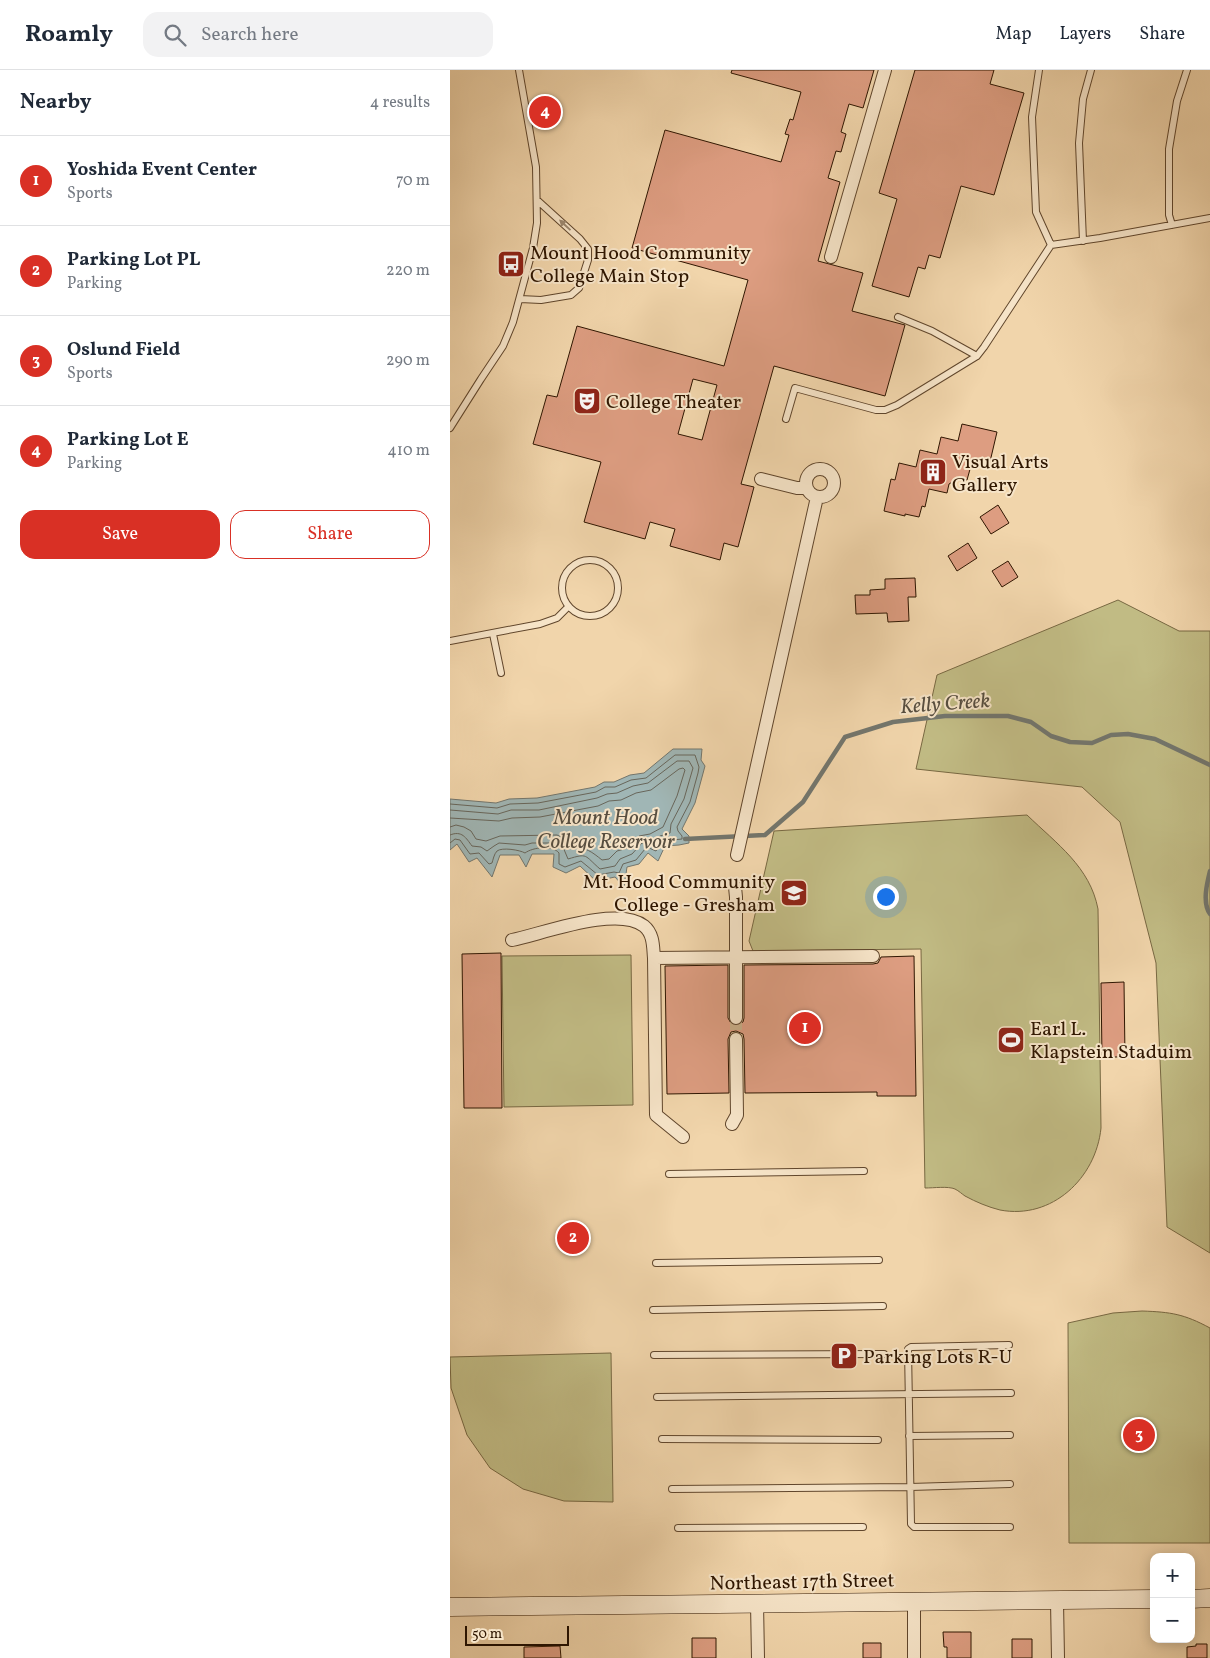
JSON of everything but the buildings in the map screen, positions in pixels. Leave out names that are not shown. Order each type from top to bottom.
[{"type":"street","points":[[831,257],[885,70]]},
{"type":"street","points":[[736,855],[812,492],[761,479]]},
{"type":"street","points":[[735,887],[736,1018]]},
{"type":"street","points":[[512,940],[532,936],[562,926],[595,920],[631,920],[644,926],[651,936],[654,958],[656,1115],[683,1137]]},
{"type":"street","points":[[654,958],[873,956]]},
{"type":"street","points":[[732,1124],[736,1115],[736,1039]]},
{"type":"street","points":[[1195,1598],[1210,1598]]},
{"type":"street","name":"Northeast 17th Street","points":[[450,1606],[1150,1599]]},
{"type":"street","points":[[914,1601],[914,1658]]},
{"type":"street","points":[[1057,1601],[1058,1658]]},
{"type":"street","points":[[758,1603],[758,1658]]},
{"type":"lane","points":[[450,428],[503,346],[513,322],[533,248],[538,200],[536,167],[519,70]]},
{"type":"lane","points":[[1039,70],[1032,116],[1036,212],[1051,245]]},
{"type":"lane","points":[[1083,241],[1079,143],[1083,99],[1091,70]]},
{"type":"lane","points":[[1172,225],[1169,215],[1169,149],[1177,101],[1187,70]]},
{"type":"lane","points":[[520,299],[541,300],[571,295],[579,288],[588,260],[588,249],[580,239],[538,200]]},
{"type":"lane","points":[[1051,245],[1210,218]]},
{"type":"lane","points":[[786,419],[794,388],[876,410],[885,410],[897,405],[977,356],[1011,308],[1051,245]]},
{"type":"lane","points":[[898,317],[932,331],[977,356]]},
{"type":"lane","points":[[591,560],[602,562],[611,569],[617,578],[618,590],[616,600],[609,609],[599,615],[588,617],[577,614],[568,607],[563,598],[561,587],[564,576],[571,567],[580,561],[591,560]]},
{"type":"lane","points":[[450,641],[540,624],[557,618],[568,607]]},
{"type":"lane","points":[[493,634],[500,673]]},
{"type":"lane","points":[[669,1174],[864,1171]]},
{"type":"lane","points":[[656,1263],[879,1260]]},
{"type":"lane","points":[[653,1310],[883,1306]]},
{"type":"lane","points":[[1009,1345],[911,1347],[908,1349],[908,1395],[911,1524],[914,1527],[1010,1527]]},
{"type":"lane","points":[[654,1355],[884,1354]]},
{"type":"lane","points":[[657,1397],[1011,1393]]},
{"type":"lane","points":[[909,1436],[1010,1435]]},
{"type":"lane","points":[[662,1439],[878,1440]]},
{"type":"lane","points":[[672,1489],[910,1487],[1010,1484]]},
{"type":"lane","points":[[678,1528],[863,1527]]},
{"type":"shaded area","points":[[1118,600],[1179,631],[1210,631],[1210,1253],[1167,1227],[1156,963],[1120,822],[1082,787],[916,769],[937,675]]},
{"type":"shaded area","name":"Earl L. Klapstein Staduim","points":[[1027,815],[1061,846],[1080,868],[1094,894],[1098,909],[1101,1128],[1097,1146],[1081,1179],[1068,1192],[1053,1202],[1037,1208],[1019,1211],[1000,1210],[982,1204],[952,1188],[925,1188],[921,949],[753,951],[749,941],[774,831]]},
{"type":"shaded area","points":[[631,955],[633,1105],[504,1107],[502,956]]},
{"type":"shaded area","points":[[1142,1311],[1177,1315],[1210,1328],[1210,1543],[1069,1543],[1068,1323],[1113,1313]]},
{"type":"shaded area","points":[[611,1353],[613,1502],[564,1501],[523,1489],[490,1468],[467,1435],[451,1388],[450,1357]]},
{"type":"water","name":"Mount Hood College Reservoir","points":[[673,749],[702,749],[701,760],[705,766],[695,803],[682,829],[689,836],[689,843],[665,846],[658,861],[648,853],[639,864],[627,867],[624,887],[615,877],[596,881],[580,866],[566,873],[553,867],[554,854],[532,854],[526,867],[519,855],[500,855],[492,877],[477,858],[469,862],[457,844],[450,850],[450,799],[496,803],[509,799],[537,798],[595,787],[604,782],[614,782],[630,775],[644,773]]},
{"type":"waterway","name":"Kelly Creek","points":[[685,839],[765,835],[803,802],[845,737],[893,722],[945,716],[1008,716],[1031,722],[1051,736],[1070,742],[1092,743],[1111,735],[1128,734],[1155,739],[1210,765]]},
{"type":"waterway","points":[[1210,871],[1206,899],[1210,914]]},
{"type":"tunnel","points":[[736,1018],[736,1039]]},
{"type":"place","name":"Parking Lot E","points":[[545,112]]},
{"type":"place","name":"Mount Hood Community College Main Stop","points":[[511,264]]},
{"type":"place","name":"College Theater","points":[[587,401]]},
{"type":"place","name":"Visual Arts Gallery","points":[[933,472]]},
{"type":"place","name":"Mt. Hood Community College - Gresham","points":[[794,893]]},
{"type":"place","name":"Yoshida Event Center","points":[[805,1028]]},
{"type":"place","name":"Earl L. Klapstein Staduim","points":[[1011,1040]]},
{"type":"place","name":"Parking Lot PL","points":[[573,1238]]},
{"type":"place","name":"Parking Lots R-U","points":[[844,1356]]},
{"type":"place","name":"Oslund Field","points":[[1139,1435]]}]
